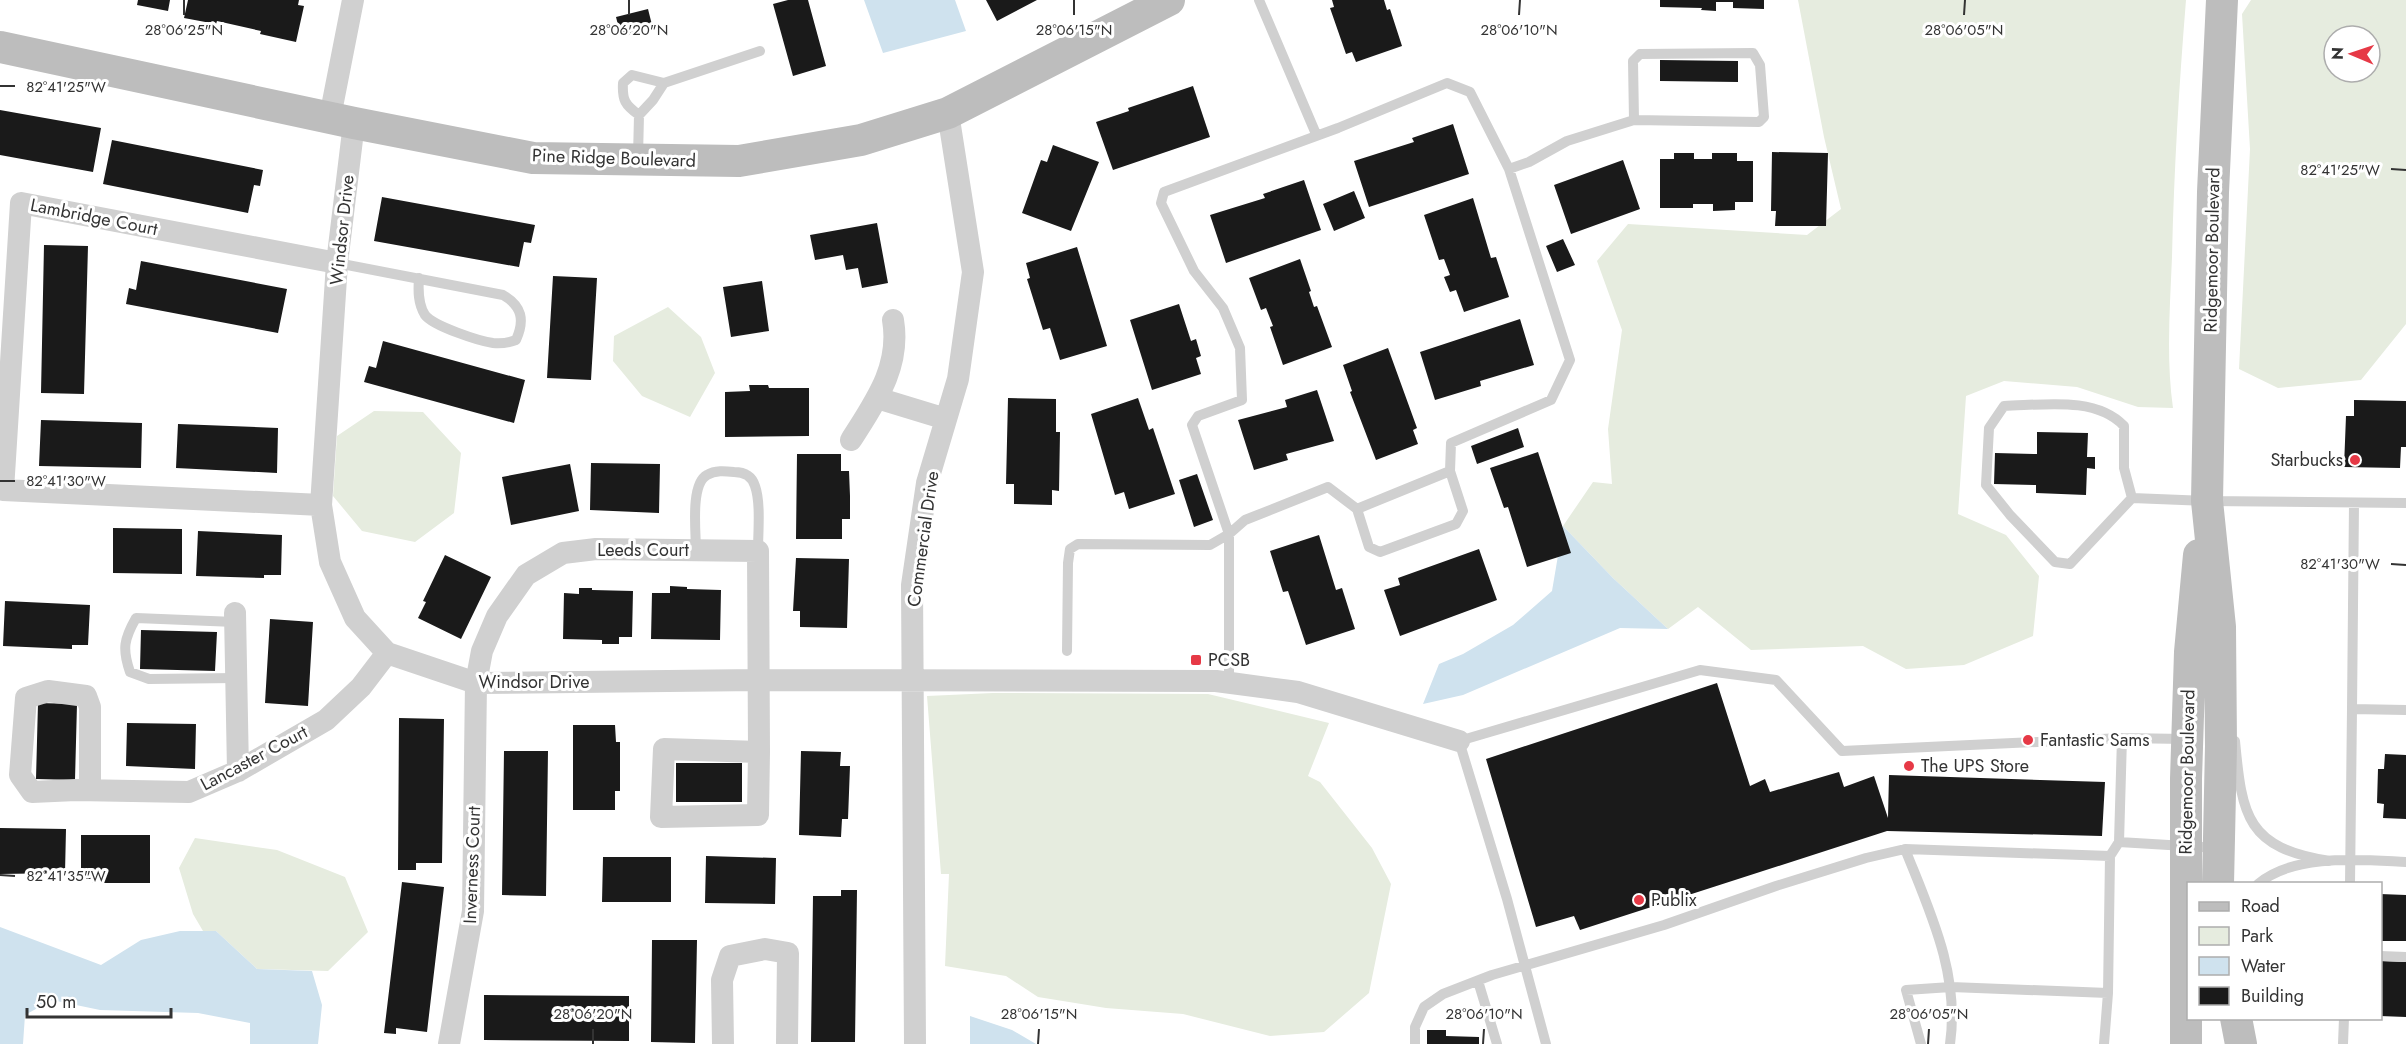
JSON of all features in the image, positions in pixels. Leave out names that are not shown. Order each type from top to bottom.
[{"type":"street","name":"Windsor Drive","points":[[353,0],[342,120],[337,262],[321,506],[330,562],[334,572],[356,618],[387,653],[476,683],[759,680],[1229,682],[1298,692],[1459,741]]},
{"type":"street","name":"Pine Ridge Boulevard","points":[[0,47],[533,158],[739,161],[861,140],[948,113],[1169,0]]},
{"type":"street","name":"Ridgemoor Boulevard","points":[[2218,882],[2220,627],[2207,501],[2213,192],[2222,0]]},
{"type":"street","name":"Commercial Drive","points":[[915,1044],[912,585],[927,483],[958,379],[973,272],[948,113]]},
{"type":"street","name":"Lambridge Court","points":[[321,506],[3,490],[21,203],[337,262]]},
{"type":"street","points":[[851,440],[891,371],[895,351],[893,320]]},
{"type":"street","points":[[877,398],[946,419]]},
{"type":"street","name":"Ridgemoor Boulevard","points":[[2186,1044],[2185,846],[2190,652],[2197,564],[2207,501]]},
{"type":"street","name":"Leeds Court","points":[[476,683],[482,651],[496,616],[526,575],[563,553],[596,549],[758,551]]},
{"type":"street","points":[[758,551],[759,680],[759,752],[758,815],[661,817],[664,749],[759,752]]},
{"type":"street","points":[[235,617],[238,771]]},
{"type":"street","name":"Lancaster Court","points":[[90,790],[90,707],[86,696],[48,692],[26,698],[20,775],[32,792],[90,790],[189,792],[238,771],[326,720],[361,687],[387,653]]},
{"type":"street","name":"Inverness Court","points":[[449,1044],[473,911],[476,683]]},
{"type":"street","points":[[723,1044],[722,980],[730,956],[765,949],[788,953],[787,1044]]},
{"type":"street","points":[[2236,1020],[2241,1044]]},
{"type":"lane","points":[[1260,0],[1316,134]]},
{"type":"lane","points":[[639,115],[627,106],[622,97],[623,83],[632,75],[664,83],[760,51]]},
{"type":"lane","points":[[1509,169],[1528,162],[1567,141],[1634,120],[1759,122],[1764,117],[1760,65],[1753,52],[1640,54],[1633,61],[1634,120]]},
{"type":"lane","points":[[638,161],[639,115],[664,83]]},
{"type":"lane","points":[[1067,651],[1068,563],[1070,549],[1078,544],[1210,545],[1229,534],[1245,520],[1328,487],[1357,509],[1369,547],[1380,552],[1456,524],[1462,511],[1450,471],[1451,443],[1551,400],[1570,360],[1509,169],[1470,92],[1447,83],[1338,128],[1316,134],[1164,192],[1161,203],[1194,271],[1223,308],[1240,348],[1242,400],[1198,416],[1192,425],[1229,534],[1229,682]]},
{"type":"lane","points":[[337,262],[419,278],[503,295],[514,302],[520,315],[521,330],[516,340],[506,344],[490,342],[436,324],[426,316],[420,305],[419,278]]},
{"type":"lane","points":[[2132,498],[2124,468],[2124,426],[2114,415],[2097,409],[2066,405],[2004,406],[1989,428],[1986,486],[2055,562],[2070,564],[2132,498],[2406,503]]},
{"type":"lane","points":[[696,550],[698,484],[705,475],[717,471],[748,475],[755,484],[758,551]]},
{"type":"lane","points":[[1357,509],[1450,471]]},
{"type":"lane","points":[[2350,882],[2354,503]]},
{"type":"lane","points":[[235,617],[136,618],[127,633],[124,653],[130,672],[148,679],[236,678]]},
{"type":"lane","points":[[1546,1044],[1459,741],[1700,670],[1776,680],[1842,751],[2122,738],[2187,739]]},
{"type":"lane","points":[[2220,675],[2233,721],[2241,792],[2246,810],[2255,828],[2275,845],[2306,857],[2330,861]]},
{"type":"lane","points":[[2352,709],[2406,710]]},
{"type":"lane","points":[[2104,1044],[2108,993],[2110,856],[2119,843],[2122,738]]},
{"type":"lane","points":[[2119,843],[2218,848]]},
{"type":"lane","points":[[1415,1044],[1415,1027],[1424,1007],[1443,994],[1525,966],[1664,925],[1776,886],[1905,849],[2110,856]]},
{"type":"lane","points":[[1905,849],[1939,934],[1951,987],[1950,1044]]},
{"type":"lane","points":[[2261,882],[2275,873],[2289,868],[2330,861],[2406,862]]},
{"type":"lane","points":[[2382,956],[2406,957]]},
{"type":"lane","points":[[1478,981],[1497,1044]]},
{"type":"lane","points":[[1922,1044],[1906,990],[1951,987],[2108,993]]},
{"type":"lane","points":[[2343,1044],[2344,1020]]},
{"type":"green space","points":[[1798,0],[2186,0],[2177,128],[2170,314],[2169,351],[2173,408],[2138,407],[2077,387],[2004,381],[1966,396],[1958,514],[2006,535],[2039,576],[2033,636],[1964,665],[1906,669],[1863,646],[1751,650],[1698,607],[1668,629],[1613,578],[1563,526],[1593,482],[1612,484],[1608,429],[1622,330],[1597,261],[1628,224],[1807,235],[1841,209],[1824,137]]},
{"type":"green space","points":[[2251,0],[2406,0],[2406,324],[2361,380],[2278,388],[2239,369],[2250,149],[2242,14]]},
{"type":"green space","points":[[668,307],[701,337],[715,373],[690,417],[642,396],[613,361],[614,336]]},
{"type":"green space","points":[[374,411],[423,412],[461,453],[454,513],[415,542],[362,531],[333,496],[337,436]]},
{"type":"green space","points":[[993,693],[1208,694],[1329,723],[1308,776],[1320,782],[1372,848],[1391,884],[1369,993],[1324,1032],[1270,1036],[1183,1014],[1106,1008],[1038,997],[1006,976],[945,966],[949,874],[941,874],[927,696]]},
{"type":"green space","points":[[195,838],[277,850],[345,877],[368,932],[328,971],[257,969],[216,931],[203,931],[193,914],[179,868]]},
{"type":"water","points":[[864,0],[955,0],[966,31],[883,53]]},
{"type":"water","points":[[1563,526],[1613,578],[1668,629],[1620,628],[1463,695],[1423,704],[1439,664],[1463,654],[1513,625],[1552,591]]},
{"type":"water","points":[[0,927],[101,965],[141,940],[180,931],[216,931],[257,969],[312,971],[322,1005],[318,1044],[250,1044],[250,1023],[198,1013],[100,1010],[52,1000],[25,1015],[23,1044],[0,1044]]},
{"type":"water","points":[[970,1016],[1012,1030],[1036,1044],[970,1044]]},
{"type":"building","points":[[138,0],[170,0],[168,11],[137,5]]},
{"type":"building","points":[[188,0],[299,0],[298,5],[304,6],[296,42],[217,21],[216,24],[184,18]]},
{"type":"building","points":[[788,0],[808,0],[826,66],[793,76],[773,4]]},
{"type":"building","points":[[986,0],[1037,0],[997,21]]},
{"type":"building","points":[[1332,0],[1384,0],[1387,10],[1390,9],[1402,46],[1356,62],[1352,52],[1346,54],[1330,8],[1334,7]]},
{"type":"building","points":[[1660,0],[1764,0],[1764,9],[1733,8],[1733,2],[1716,2],[1716,11],[1701,10],[1702,8],[1660,7]]},
{"type":"building","points":[[648,9],[653,29],[621,37],[616,17]]},
{"type":"building","points":[[1660,60],[1738,61],[1738,82],[1660,81]]},
{"type":"building","points":[[1193,86],[1210,137],[1113,170],[1096,122],[1129,111],[1128,108]]},
{"type":"building","points":[[0,110],[101,128],[93,172],[0,155]]},
{"type":"building","points":[[1453,124],[1469,174],[1369,207],[1354,161],[1414,142],[1412,138]]},
{"type":"building","points":[[112,140],[263,170],[260,186],[254,185],[248,213],[103,184]]},
{"type":"building","points":[[1053,145],[1099,162],[1071,231],[1022,213],[1041,160],[1047,162]]},
{"type":"building","points":[[1772,152],[1828,153],[1826,226],[1775,226],[1776,211],[1771,211]]},
{"type":"building","points":[[1674,153],[1694,153],[1694,159],[1712,159],[1712,153],[1737,153],[1737,161],[1753,161],[1753,202],[1735,202],[1735,210],[1713,211],[1713,204],[1693,204],[1693,208],[1660,208],[1660,159],[1674,159]]},
{"type":"building","points":[[1623,160],[1640,209],[1571,234],[1554,185]]},
{"type":"building","points":[[1304,180],[1321,230],[1226,263],[1210,215],[1265,198],[1263,194]]},
{"type":"building","points":[[1354,191],[1365,218],[1334,231],[1323,204]]},
{"type":"building","points":[[382,197],[535,225],[531,243],[524,242],[519,267],[374,241]]},
{"type":"building","points":[[1473,198],[1491,258],[1496,257],[1509,297],[1464,312],[1456,290],[1450,292],[1444,277],[1450,275],[1444,259],[1439,260],[1424,215]]},
{"type":"building","points":[[877,223],[888,283],[862,288],[858,268],[846,270],[843,255],[815,260],[810,235]]},
{"type":"building","points":[[1563,239],[1575,265],[1557,272],[1546,246]]},
{"type":"building","points":[[44,245],[88,246],[84,394],[41,393]]},
{"type":"building","points":[[1077,247],[1107,346],[1060,360],[1050,328],[1043,330],[1027,279],[1030,278],[1026,263]]},
{"type":"building","points":[[1300,259],[1314,307],[1317,306],[1332,347],[1283,365],[1266,308],[1261,310],[1249,278]]},
{"type":"building","points":[[141,261],[287,289],[278,333],[126,304],[129,288],[136,290]]},
{"type":"building","points":[[553,276],[597,278],[591,380],[547,378]]},
{"type":"building","points":[[762,281],[769,331],[731,337],[723,287]]},
{"type":"building","points":[[1179,304],[1191,341],[1196,339],[1201,356],[1196,358],[1201,374],[1152,390],[1130,320]]},
{"type":"building","points":[[1520,319],[1534,365],[1480,381],[1481,386],[1435,400],[1420,352]]},
{"type":"building","points":[[383,341],[525,380],[514,423],[364,382],[369,366],[376,368]]},
{"type":"building","points":[[1388,348],[1417,428],[1413,430],[1418,444],[1376,460],[1350,392],[1352,391],[1343,365]]},
{"type":"building","points":[[749,385],[768,385],[769,388],[809,388],[809,436],[725,437],[725,392],[750,391]]},
{"type":"building","points":[[1317,390],[1334,441],[1286,454],[1288,460],[1254,470],[1238,420],[1287,407],[1285,400]]},
{"type":"building","points":[[1008,398],[1056,399],[1056,432],[1060,432],[1059,491],[1052,490],[1052,505],[1014,504],[1014,484],[1006,484]]},
{"type":"building","points":[[1138,398],[1149,430],[1153,428],[1175,494],[1129,509],[1124,492],[1115,495],[1091,414]]},
{"type":"building","points":[[2354,400],[2406,401],[2406,447],[2401,447],[2400,468],[2344,467],[2346,416],[2354,416]]},
{"type":"building","points":[[41,420],[142,423],[141,468],[39,466]]},
{"type":"building","points":[[178,424],[278,428],[277,473],[176,468]]},
{"type":"building","points":[[1518,428],[1524,447],[1477,464],[1471,446]]},
{"type":"building","points":[[2037,432],[2088,433],[2087,457],[2095,457],[2095,469],[2087,468],[2086,495],[2036,493],[2036,485],[1994,484],[1995,453],[2037,454]]},
{"type":"building","points":[[1538,452],[1571,553],[1527,567],[1508,507],[1504,508],[1490,468]]},
{"type":"building","points":[[797,454],[841,454],[841,471],[849,471],[850,496],[850,519],[842,519],[842,539],[796,539]]},
{"type":"building","points":[[591,463],[660,464],[659,513],[590,510]]},
{"type":"building","points":[[570,464],[579,511],[511,525],[502,477]]},
{"type":"building","points":[[1197,474],[1213,520],[1194,527],[1179,480]]},
{"type":"building","points":[[113,528],[182,529],[182,574],[113,573]]},
{"type":"building","points":[[198,531],[282,535],[281,575],[264,575],[264,578],[196,576]]},
{"type":"building","points":[[1319,535],[1336,590],[1342,588],[1355,629],[1306,645],[1288,591],[1283,592],[1270,551]]},
{"type":"building","points":[[1479,549],[1497,600],[1400,636],[1384,590],[1400,585],[1398,578]]},
{"type":"building","points":[[445,555],[491,577],[461,639],[418,618],[426,602],[423,601]]},
{"type":"building","points":[[796,558],[849,559],[847,628],[800,627],[800,611],[793,611]]},
{"type":"building","points":[[670,586],[721,590],[720,640],[651,639],[652,593],[670,593]]},
{"type":"building","points":[[579,588],[633,591],[632,637],[619,637],[619,644],[602,644],[602,640],[563,639],[564,593],[579,594]]},
{"type":"building","points":[[5,601],[90,605],[88,645],[72,645],[72,649],[3,646]]},
{"type":"building","points":[[270,619],[313,622],[308,706],[265,703]]},
{"type":"building","points":[[141,630],[217,632],[215,671],[140,669]]},
{"type":"building","points":[[1717,683],[1750,786],[1765,779],[1770,792],[1839,772],[1844,787],[1874,776],[1888,818],[1889,775],[2105,782],[2102,836],[1887,831],[1580,930],[1574,916],[1536,927],[1486,759]]},
{"type":"building","points":[[38,703],[77,704],[75,780],[36,779]]},
{"type":"building","points":[[399,718],[444,719],[442,863],[416,863],[416,870],[398,870]]},
{"type":"building","points":[[127,723],[196,724],[195,769],[126,766]]},
{"type":"building","points":[[573,725],[615,725],[616,742],[620,742],[620,791],[615,791],[615,810],[573,810]]},
{"type":"building","points":[[504,751],[548,751],[546,896],[502,895]]},
{"type":"building","points":[[801,751],[841,752],[840,766],[850,766],[848,819],[842,819],[841,837],[799,835]]},
{"type":"building","points":[[2385,754],[2406,755],[2406,819],[2383,818],[2384,804],[2377,803],[2378,769],[2384,769]]},
{"type":"building","points":[[676,763],[742,763],[742,802],[676,802]]},
{"type":"building","points":[[0,828],[66,829],[65,873],[0,874]]},
{"type":"building","points":[[81,835],[150,835],[150,883],[92,883],[93,879],[81,879]]},
{"type":"building","points":[[706,856],[776,858],[775,904],[705,903]]},
{"type":"building","points":[[603,857],[671,857],[671,902],[602,902]]},
{"type":"building","points":[[402,882],[444,887],[427,1032],[396,1028],[396,1034],[384,1033]]},
{"type":"building","points":[[841,890],[857,890],[855,1042],[811,1042],[813,896],[841,896]]},
{"type":"building","points":[[2382,894],[2406,895],[2406,941],[2382,941]]},
{"type":"building","points":[[652,940],[697,940],[695,1043],[651,1042]]},
{"type":"building","points":[[2382,961],[2406,962],[2406,1017],[2382,1016]]},
{"type":"building","points":[[484,995],[629,996],[629,1041],[484,1040]]},
{"type":"building","points":[[1427,1030],[1446,1030],[1446,1036],[1479,1037],[1479,1044],[1427,1044]]},
{"type":"place","name":"Starbucks","points":[[2355,460]]},
{"type":"place","name":"PCSB","points":[[1196,660]]},
{"type":"place","name":"Fantastic Sams","points":[[2028,740]]},
{"type":"place","name":"The UPS Store","points":[[1909,766]]},
{"type":"place","name":"Publix","points":[[1639,900]]}]
